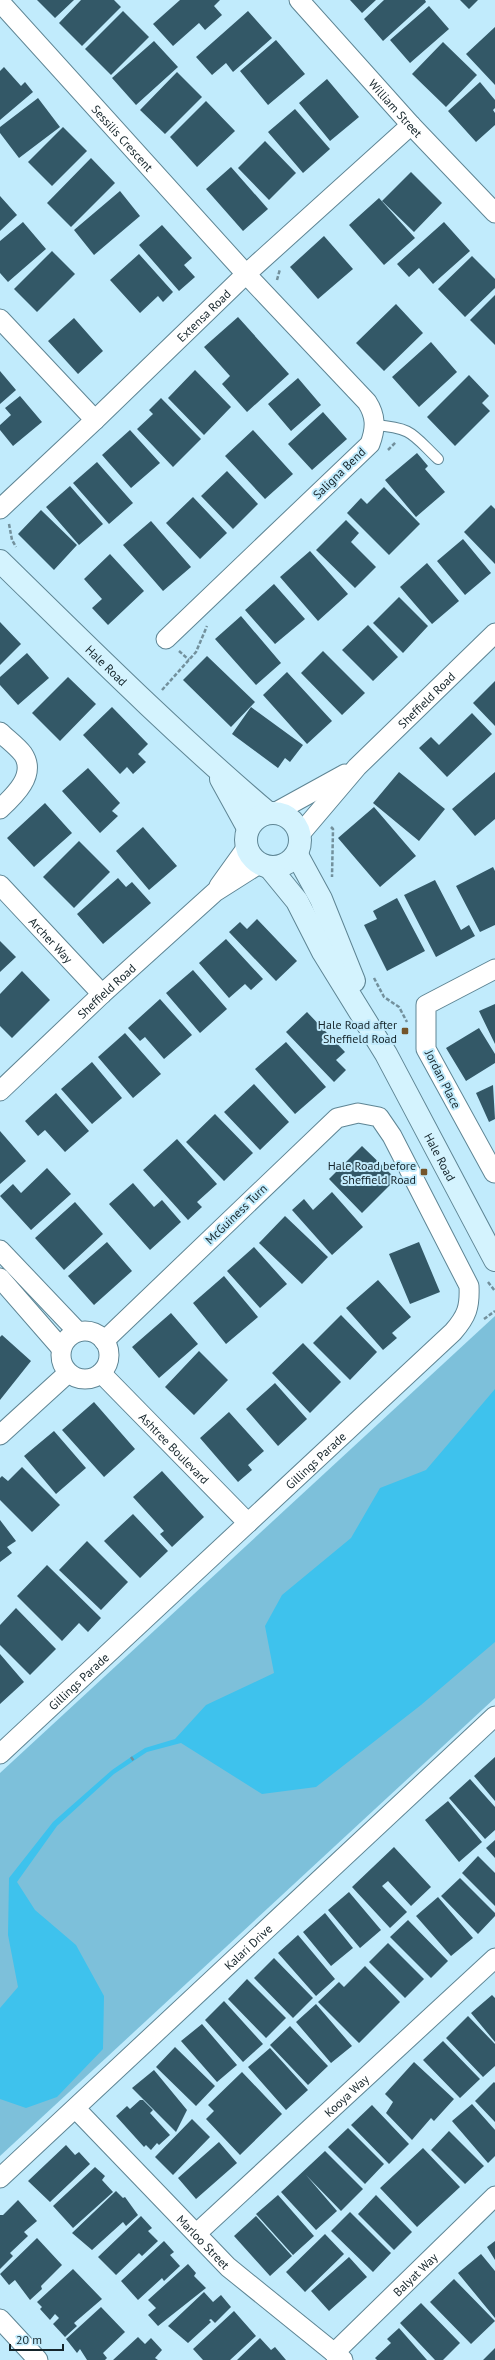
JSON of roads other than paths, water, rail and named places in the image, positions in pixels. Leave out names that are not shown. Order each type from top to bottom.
[{"type":"main road","name":"Hale Road","points":[[0,561],[214,767],[272,812]]},
{"type":"main road","name":"Hale Road","points":[[214,767],[247,838]]},
{"type":"main road","points":[[272,812],[292,819],[301,834],[301,845],[297,855],[290,862],[280,867],[265,866],[251,857],[247,838],[256,818],[272,812]]},
{"type":"main road","name":"Hale Road","points":[[297,855],[321,899],[386,1054]]},
{"type":"main road","name":"Hale Road","points":[[265,866],[297,901],[323,952],[386,1054],[495,1260]]},
{"type":"street","name":"William Street","points":[[299,0],[412,125],[495,213]]},
{"type":"street","name":"Sessilis Crescent","points":[[0,2],[246,274]]},
{"type":"street","name":"Extensa Road","points":[[6,504],[246,274],[412,125]]},
{"type":"street","name":"Saligna Bend","points":[[166,639],[370,444],[375,425],[373,410],[367,402],[246,274]]},
{"type":"street","points":[[0,319],[95,420]]},
{"type":"street","name":"Sheffield Road","points":[[301,834],[357,767],[495,633]]},
{"type":"street","points":[[0,732],[23,755],[27,773],[18,792],[0,809]]},
{"type":"street","name":"Sheffield Road","points":[[272,812],[357,767]]},
{"type":"street","name":"Sheffield Road","points":[[215,892],[247,838]]},
{"type":"street","name":"Sheffield Road","points":[[0,1091],[102,994],[215,892],[265,866]]},
{"type":"street","name":"Archer Way","points":[[0,886],[102,994]]},
{"type":"street","name":"Jordan Place","points":[[494,1174],[426,1049],[426,1004],[495,969]]},
{"type":"street","name":"McGuiness Turn","points":[[104,1341],[337,1118],[358,1113],[379,1118]]},
{"type":"street","name":"Gillings Parade","points":[[0,1754],[453,1332],[464,1320],[470,1303],[469,1286],[392,1136],[379,1118]]},
{"type":"street","points":[[0,1250],[78,1332]]},
{"type":"street","points":[[0,1278],[62,1348]]},
{"type":"street","points":[[25,1305],[40,1292]]},
{"type":"street","points":[[78,1332],[92,1332],[104,1341],[108,1348],[109,1357],[101,1373],[94,1378],[76,1378],[68,1373],[62,1364],[62,1348],[66,1340],[78,1332]]},
{"type":"street","points":[[0,1435],[68,1373]]},
{"type":"street","name":"Ashtree Boulevard","points":[[101,1373],[248,1523]]},
{"type":"street","name":"Kalari Drive","points":[[0,2178],[76,2109],[495,1716]]},
{"type":"street","name":"Kooya Way","points":[[197,2234],[495,1958]]},
{"type":"street","name":"Marloo Street","points":[[76,2109],[228,2267],[339,2356]]},
{"type":"street","name":"Balyat Way","points":[[339,2356],[495,2196]]},
{"type":"street","points":[[0,2319],[38,2360]]},
{"type":"lane","points":[[375,425],[408,430],[438,459]]},
{"type":"place","name":"Hale Road after Sheffield Road","points":[[405,1031]]},
{"type":"place","name":"Hale Road before Sheffield Road","points":[[424,1172]]}]
